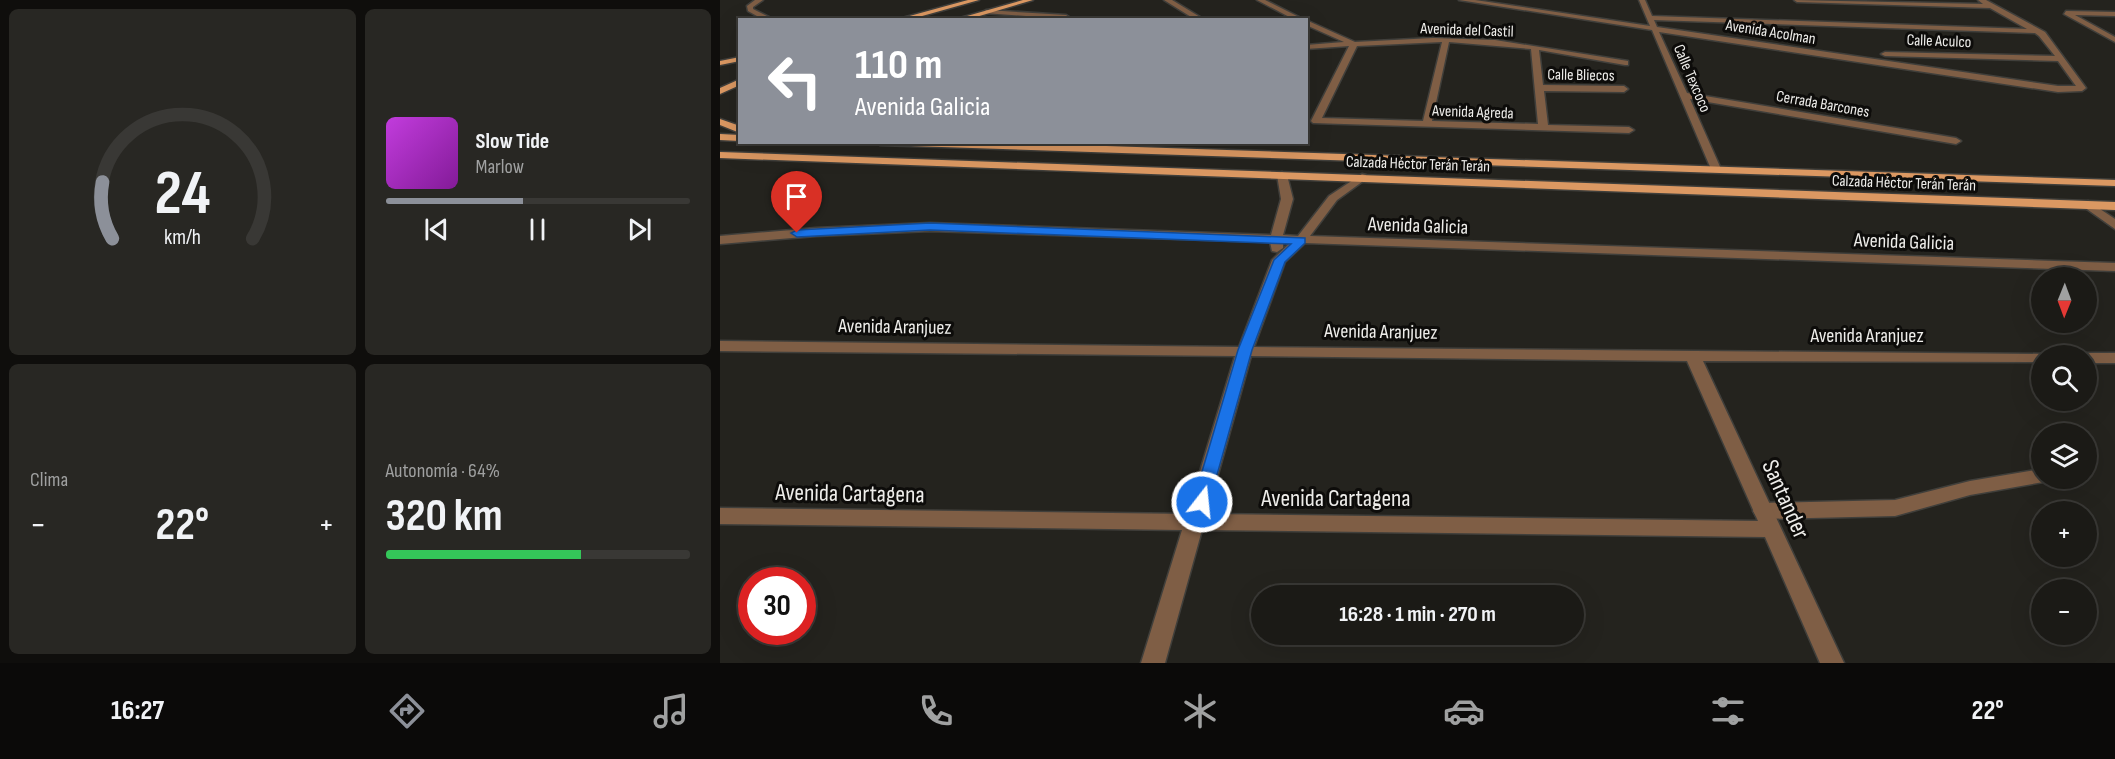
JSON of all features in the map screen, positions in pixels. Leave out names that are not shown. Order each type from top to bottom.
[{"type":"main road","points":[[906,18],[976,0]]},
{"type":"main road","points":[[994,10],[993,2],[997,0]]},
{"type":"main road","points":[[964,18],[1030,0]]},
{"type":"main road","points":[[720,63],[738,59]]},
{"type":"main road","points":[[720,79],[738,74]]},
{"type":"main road","points":[[720,91],[738,82]]},
{"type":"main road","points":[[720,122],[738,129]]},
{"type":"main road","points":[[720,138],[738,138]]},
{"type":"main road","name":"Calzada Héctor Terán Terán","points":[[943,144],[2115,183]]},
{"type":"main road","name":"Calzada Héctor Terán Terán","points":[[720,155],[2115,206]]},
{"type":"main road","points":[[1234,173],[1260,163],[1382,166],[1479,161]]},
{"type":"main road","points":[[1645,188],[1714,182],[1844,187],[1851,183],[1850,174]]},
{"type":"street","points":[[760,0],[750,6],[750,10],[766,18]]},
{"type":"street","points":[[1167,0],[1198,18]]},
{"type":"street","points":[[1260,0],[1298,18]]},
{"type":"street","name":"Avenida Acolman","points":[[1462,0],[1652,23],[1816,52],[2058,88],[2076,89],[2082,86],[2062,59]]},
{"type":"street","name":"Calle Texcoco","points":[[1642,0],[1716,169]]},
{"type":"street","points":[[1797,0],[1992,6]]},
{"type":"street","points":[[1981,0],[2037,31],[2062,59]]},
{"type":"street","points":[[1019,3],[1028,9],[1070,18]]},
{"type":"street","points":[[986,12],[1066,17]]},
{"type":"street","points":[[2115,14],[2066,14],[2115,40]]},
{"type":"street","points":[[1308,23],[1354,44]]},
{"type":"street","points":[[1652,23],[2037,31]]},
{"type":"street","points":[[1427,124],[1446,40]]},
{"type":"street","name":"Avenida del Castil","points":[[1308,47],[1446,40],[1494,42],[1625,63]]},
{"type":"street","name":"Avenida Agreda","points":[[1354,44],[1316,121],[1629,130]]},
{"type":"street","points":[[1535,47],[1543,128]]},
{"type":"street","name":"Calle Aculco","points":[[1816,52],[2062,59]]},
{"type":"street","name":"Calle Bliecos","points":[[1538,88],[1624,89]]},
{"type":"street","name":"Cerrada Barcones","points":[[1684,95],[1956,141]]},
{"type":"street","points":[[1280,260],[1276,239],[1287,209],[1288,199],[1288,189],[1282,175]]},
{"type":"street","points":[[1153,663],[1196,524],[1245,350],[1280,260],[1301,240],[1333,198],[1362,177]]},
{"type":"street","points":[[2088,205],[2115,225]]},
{"type":"street","name":"Avenida Galicia","points":[[720,240],[930,226],[2115,267]]},
{"type":"street","name":"Avenida Aranjuez","points":[[720,346],[1693,356],[2031,357]]},
{"type":"street","name":"Santander","points":[[1693,356],[1832,663]]},
{"type":"street","points":[[2097,358],[2115,358]]},
{"type":"street","name":"Avenida Cartagena","points":[[720,516],[1196,524],[1494,524],[1768,520],[1895,508],[1970,488],[2031,478]]},
{"type":"route","points":[[797,233],[930,226],[1301,240],[1280,260],[1245,350],[1202,502]]}]
